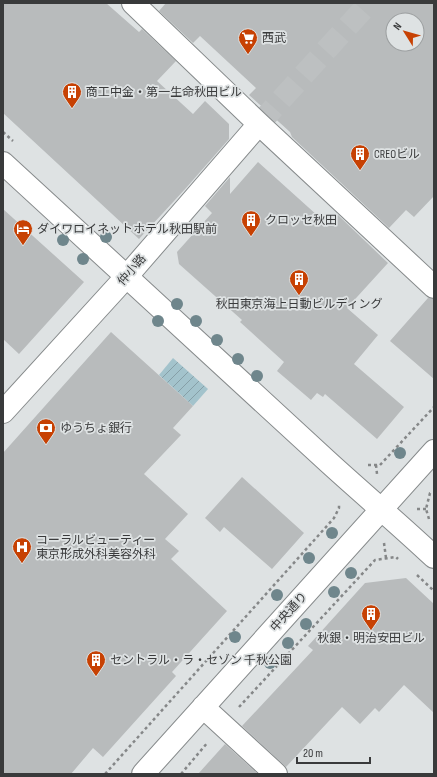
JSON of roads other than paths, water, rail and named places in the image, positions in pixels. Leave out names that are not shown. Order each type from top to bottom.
[{"type":"street","points":[[133,3],[259,124],[434,287]]},
{"type":"street","name":"仲小路","points":[[3,412],[127,276],[259,124]]},
{"type":"street","points":[[3,163],[339,472],[434,557]]},
{"type":"street","name":"中央通り","points":[[143,774],[434,450]]},
{"type":"street","points":[[203,707],[276,774]]},
{"type":"tunnel","points":[[259,124],[369,3]]},
{"type":"place","name":"西武","points":[[248,55]]},
{"type":"place","name":"商工中金・第一生命秋田ビル","points":[[72,109]]},
{"type":"place","name":"CREOビル","points":[[360,171]]},
{"type":"place","name":"クロッセ秋田","points":[[251,237]]},
{"type":"place","name":"ダイワロイネットホテル秋田駅前","points":[[23,246]]},
{"type":"place","name":"秋田東京海上日動ビルディング","points":[[299,296]]},
{"type":"place","name":"ゆうちょ銀行","points":[[46,445]]},
{"type":"place","name":"コーラルビューティー 東京形成外科美容外科","points":[[22,564]]},
{"type":"place","name":"秋銀・明治安田ビル","points":[[371,631]]},
{"type":"place","name":"セントラル・ラ・セゾン 千秋公園","points":[[96,677]]}]
